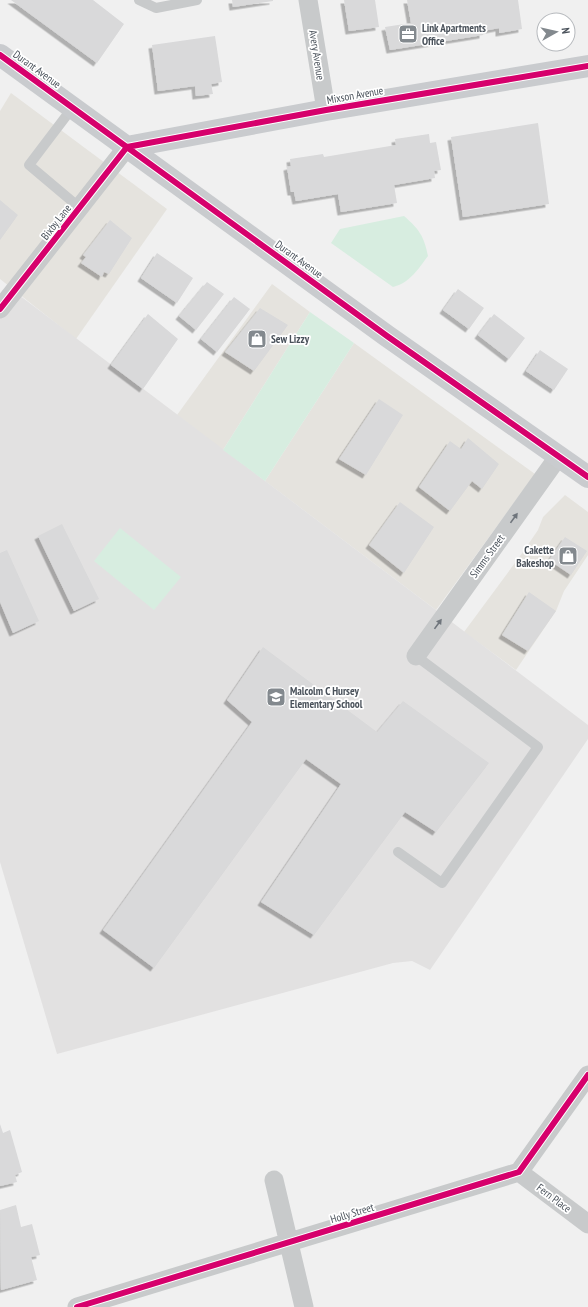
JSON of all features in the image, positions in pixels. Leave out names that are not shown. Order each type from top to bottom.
[{"type":"street","name":"Avery Avenue","points":[[308,0],[326,110]]},
{"type":"street","name":"Durant Avenue","points":[[0,55],[588,478]]},
{"type":"street","name":"Mixson Avenue","points":[[127,147],[326,110],[588,66]]},
{"type":"street","name":"Bixby Lane","points":[[0,309],[127,147]]},
{"type":"street","name":"Simms Street","points":[[416,656],[558,457]]},
{"type":"street","points":[[519,1172],[588,1075]]},
{"type":"street","name":"Fern Place","points":[[519,1172],[588,1224]]},
{"type":"street","name":"Holly Street","points":[[77,1307],[519,1172]]},
{"type":"street","points":[[274,1180],[304,1307]]},
{"type":"lane","points":[[139,0],[156,8],[197,0]]},
{"type":"lane","points":[[73,107],[29,165],[80,208]]},
{"type":"lane","points":[[398,852],[442,883],[538,747],[416,656]]},
{"type":"shaded area","points":[[11,93],[167,209],[76,339],[0,279],[0,111]]},
{"type":"shaded area","points":[[272,284],[310,312],[223,450],[177,415]]},
{"type":"shaded area","name":"Malcolm C Hursey Elementary School","points":[[15,292],[588,725],[588,739],[430,970],[412,961],[393,963],[57,1054],[0,862],[0,309]]},
{"type":"shaded area","points":[[354,343],[535,474],[436,610],[265,481]]},
{"type":"shaded area","points":[[565,495],[588,512],[588,555],[564,591],[556,611],[516,670],[464,632],[523,552],[538,530],[543,517]]},
{"type":"green space","points":[[404,216],[414,225],[423,238],[428,256],[409,279],[399,285],[393,287],[331,243],[340,229]]},
{"type":"green space","points":[[310,312],[354,343],[265,481],[223,450]]},
{"type":"green space","points":[[120,528],[181,577],[154,610],[94,561]]},
{"type":"building","points":[[11,0],[93,0],[124,24],[97,63]]},
{"type":"building","points":[[232,0],[273,0],[273,1],[233,7]]},
{"type":"building","points":[[344,0],[375,0],[379,27],[349,31]]},
{"type":"building","points":[[407,0],[518,0],[522,29],[499,33],[499,28],[483,31],[483,35],[390,50],[385,27],[411,23]]},
{"type":"building","points":[[215,36],[222,82],[211,84],[213,94],[196,96],[195,86],[158,91],[152,45]]},
{"type":"building","points":[[538,123],[549,204],[463,217],[451,137]]},
{"type":"building","points":[[429,134],[430,143],[436,142],[441,170],[434,171],[435,178],[394,185],[397,203],[341,212],[338,194],[296,201],[294,192],[291,192],[287,167],[291,166],[290,159],[323,154],[324,157],[396,145],[395,139]]},
{"type":"building","points":[[0,200],[18,215],[0,240]]},
{"type":"building","points":[[110,220],[132,238],[109,274],[104,272],[102,277],[81,263],[86,257],[83,255]]},
{"type":"building","points":[[157,253],[193,278],[177,303],[141,278]]},
{"type":"building","points":[[207,282],[224,294],[196,330],[179,316]]},
{"type":"building","points":[[458,289],[484,308],[469,329],[443,310]]},
{"type":"building","points":[[234,297],[250,309],[217,352],[201,339]]},
{"type":"building","name":"Sew Lizzy","points":[[260,308],[288,325],[254,371],[225,352]]},
{"type":"building","points":[[148,314],[178,339],[143,389],[111,365]]},
{"type":"building","points":[[494,314],[525,338],[509,359],[478,335]]},
{"type":"building","points":[[540,350],[568,369],[554,390],[526,371]]},
{"type":"building","points":[[379,399],[403,415],[366,475],[339,459]]},
{"type":"building","points":[[468,438],[499,464],[482,489],[472,481],[450,511],[419,487],[450,441],[461,449]]},
{"type":"building","points":[[400,502],[434,527],[404,573],[369,545]]},
{"type":"building","points":[[62,524],[99,599],[74,611],[38,536]]},
{"type":"building","name":"Cakette Bakeshop","points":[[565,537],[587,551],[571,575],[549,560]]},
{"type":"building","points":[[7,550],[39,621],[13,633],[0,602],[0,553]]},
{"type":"building","points":[[529,592],[556,611],[528,651],[502,635]]},
{"type":"building","name":"Malcolm C Hursey Elementary School","points":[[263,647],[377,732],[403,701],[489,763],[436,832],[405,812],[314,935],[261,902],[341,784],[306,759],[154,968],[103,930],[252,722],[227,700]]},
{"type":"building","points":[[0,1124],[3,1133],[10,1130],[22,1172],[15,1175],[17,1182],[0,1186]]},
{"type":"building","points":[[16,1205],[21,1227],[32,1224],[40,1255],[31,1257],[37,1280],[1,1290],[0,1210]]},
{"type":"cycle path","points":[[0,55],[387,336],[588,477]]},
{"type":"cycle path","points":[[0,309],[127,147],[326,110],[588,66]]},
{"type":"cycle path","points":[[77,1307],[519,1172],[588,1075]]},
{"type":"place","name":"Link Apartments Office","points":[[408,34]]},
{"type":"place","name":"Sew Lizzy","points":[[257,339]]},
{"type":"place","name":"Cakette Bakeshop","points":[[568,556]]},
{"type":"place","name":"Malcolm C Hursey Elementary School","points":[[276,697]]}]
